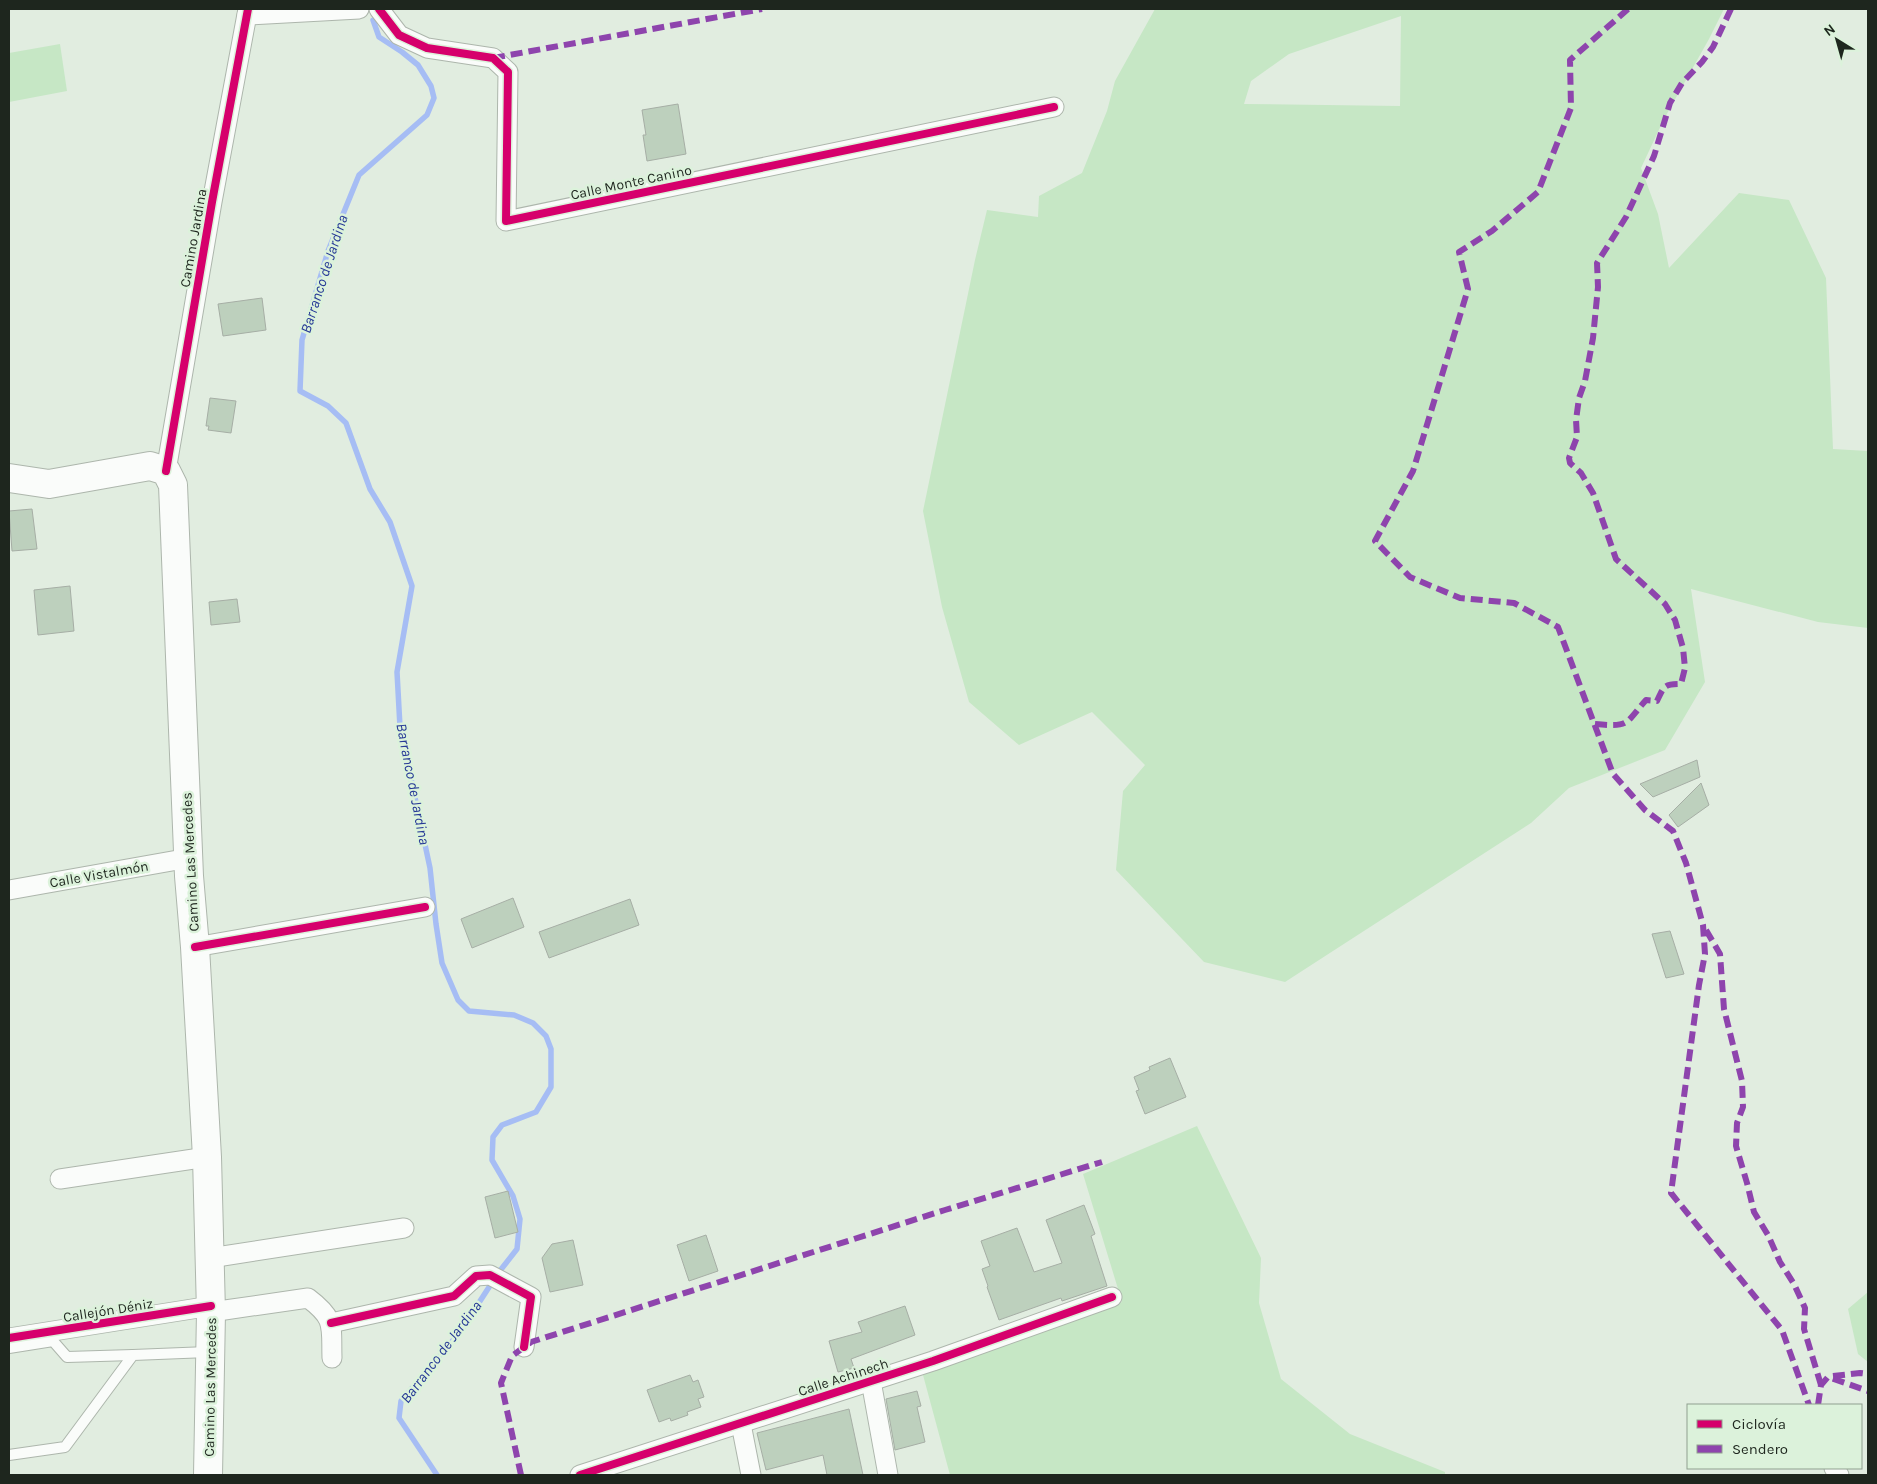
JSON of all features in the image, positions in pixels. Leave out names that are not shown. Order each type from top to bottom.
[{"type":"main road","points":[[9,478],[49,484],[150,466],[166,471]]},
{"type":"main road","name":"Camino Las Mercedes","points":[[166,471],[173,486],[188,858],[207,1157],[212,1352],[208,1475]]},
{"type":"street","points":[[248,12],[359,9]]},
{"type":"street","name":"Calle Monte Canino","points":[[379,9],[399,35],[427,48],[493,58],[508,72],[506,221],[1054,107]]},
{"type":"street","name":"Camino Jardina","points":[[166,471],[212,202],[248,12]]},
{"type":"street","name":"Calle Vistalmón","points":[[9,890],[188,858]]},
{"type":"street","points":[[195,947],[425,908]]},
{"type":"street","points":[[60,1179],[207,1157]]},
{"type":"street","points":[[210,1258],[404,1228]]},
{"type":"street","points":[[332,1358],[331,1323],[454,1296],[476,1276],[496,1278],[530,1297],[524,1347]]},
{"type":"street","name":"Calle Achinech","points":[[580,1475],[932,1361],[1112,1297]]},
{"type":"street","name":"Callejón Déniz","points":[[9,1338],[211,1309],[308,1298],[319,1307],[331,1323]]},
{"type":"street","points":[[871,1381],[888,1475]]},
{"type":"street","points":[[741,1424],[751,1475]]},
{"type":"lane","points":[[9,1348],[54,1341],[68,1357],[212,1352]]},
{"type":"lane","points":[[9,1455],[65,1447],[133,1355]]},
{"type":"green space","points":[[1155,9],[1724,9],[1664,119],[1641,168],[1658,214],[1669,268],[1739,193],[1789,200],[1826,278],[1833,449],[1868,451],[1868,628],[1818,622],[1691,589],[1705,682],[1665,750],[1569,788],[1531,823],[1285,982],[1204,962],[1116,870],[1123,791],[1145,765],[1092,712],[1019,745],[969,702],[942,607],[923,511],[987,210],[1038,217],[1039,196],[1082,173],[1107,111],[1115,81]],"holes":[[[1401,16],[1400,106],[1244,104],[1251,81],[1289,54]]]},
{"type":"green space","points":[[60,44],[67,91],[9,102],[9,53]]},
{"type":"green space","points":[[1197,1126],[1261,1258],[1259,1303],[1281,1379],[1350,1434],[1445,1472],[1445,1475],[950,1475],[923,1375],[1122,1302],[1083,1174]]},
{"type":"green space","points":[[1868,1292],[1868,1362],[1858,1354],[1848,1309]]},
{"type":"building","points":[[678,104],[686,154],[647,161],[643,135],[646,135],[642,110]]},
{"type":"building","points":[[262,298],[266,330],[223,336],[218,304]]},
{"type":"building","points":[[210,398],[236,401],[231,433],[208,430],[209,426],[206,426]]},
{"type":"building","points":[[32,509],[37,549],[12,551],[9,511]]},
{"type":"building","points":[[70,586],[74,631],[38,635],[34,590]]},
{"type":"building","points":[[237,599],[240,622],[211,625],[209,602]]},
{"type":"building","points":[[1697,760],[1700,777],[1653,797],[1640,784]]},
{"type":"building","points":[[1701,783],[1709,805],[1678,827],[1669,815]]},
{"type":"building","points":[[513,898],[524,927],[472,948],[461,919]]},
{"type":"building","points":[[630,899],[639,925],[549,958],[539,932]]},
{"type":"building","points":[[1670,931],[1684,974],[1666,978],[1652,934]]},
{"type":"building","points":[[1170,1058],[1186,1097],[1145,1114],[1136,1091],[1139,1090],[1134,1077],[1150,1070],[1149,1067]]},
{"type":"building","points":[[508,1191],[518,1232],[495,1238],[485,1197]]},
{"type":"building","points":[[1084,1205],[1095,1234],[1091,1236],[1107,1286],[1062,1301],[1061,1298],[999,1320],[982,1269],[990,1266],[981,1241],[1017,1228],[1034,1272],[1062,1263],[1046,1220]]},
{"type":"building","points":[[706,1235],[718,1271],[689,1281],[677,1245]]},
{"type":"building","points":[[573,1240],[583,1285],[550,1292],[542,1258],[552,1244]]},
{"type":"building","points":[[905,1306],[915,1335],[851,1359],[854,1368],[838,1372],[829,1341],[862,1332],[858,1322]]},
{"type":"building","points":[[690,1375],[693,1382],[698,1380],[704,1397],[698,1399],[701,1407],[687,1412],[688,1415],[671,1421],[670,1418],[659,1422],[647,1390]]},
{"type":"building","points":[[917,1391],[921,1406],[917,1407],[925,1442],[895,1450],[886,1399]]},
{"type":"building","points":[[849,1409],[863,1475],[827,1475],[823,1455],[766,1470],[757,1433]]},
{"type":"waterway","name":"Barranco de Jardina","points":[[373,20],[379,37],[418,65],[431,86],[434,98],[427,115],[359,175],[328,251],[302,340],[300,391],[328,406],[346,423],[370,489],[390,522],[412,586],[397,672],[400,727],[430,868],[442,963],[458,1000],[469,1011],[514,1015],[533,1023],[546,1036],[551,1049],[551,1087],[536,1112],[502,1125],[493,1137],[492,1160],[513,1196],[520,1219],[517,1249],[499,1272]]},
{"type":"waterway","name":"Barranco de Jardina","points":[[437,1475],[399,1418],[401,1401],[460,1332],[493,1281]]},
{"type":"marked path","points":[[493,58],[762,9]]},
{"type":"marked path","points":[[1628,9],[1570,60],[1571,108],[1538,192],[1492,231],[1459,252],[1468,289],[1413,471],[1375,541],[1410,577],[1460,598],[1514,603],[1558,627],[1613,774],[1645,810],[1673,831],[1686,863],[1703,925],[1705,954],[1699,985],[1671,1193],[1782,1330],[1809,1404]]},
{"type":"marked path","points":[[1595,724],[1615,725],[1625,722],[1646,700],[1657,701],[1665,687],[1681,684],[1685,668],[1683,648],[1675,620],[1665,604],[1616,559],[1593,493],[1581,473],[1570,463],[1569,458],[1577,437],[1576,420],[1579,398],[1585,381],[1593,338],[1598,287],[1597,263],[1626,217],[1654,156],[1670,103],[1682,83],[1713,47],[1731,9]]},
{"type":"marked path","points":[[1706,930],[1720,954],[1724,1009],[1742,1081],[1743,1107],[1737,1123],[1736,1146],[1754,1212],[1768,1235],[1780,1262],[1794,1284],[1805,1308],[1804,1329],[1821,1385]]},
{"type":"marked path","points":[[521,1475],[501,1383],[512,1356],[531,1342],[1102,1162]]},
{"type":"marked path","points":[[1833,1376],[1868,1374]]},
{"type":"marked path","points":[[1818,1404],[1821,1385],[1828,1377],[1868,1391]]},
{"type":"cycle path","points":[[166,471],[212,202],[248,9]]},
{"type":"cycle path","points":[[379,9],[399,35],[427,48],[493,58],[508,72],[506,221],[1054,107]]},
{"type":"cycle path","points":[[195,947],[425,907]]},
{"type":"cycle path","points":[[331,1323],[454,1296],[476,1276],[490,1275],[531,1297],[524,1347]]},
{"type":"cycle path","points":[[580,1475],[933,1361],[1112,1297]]},
{"type":"cycle path","points":[[9,1338],[211,1306]]}]
